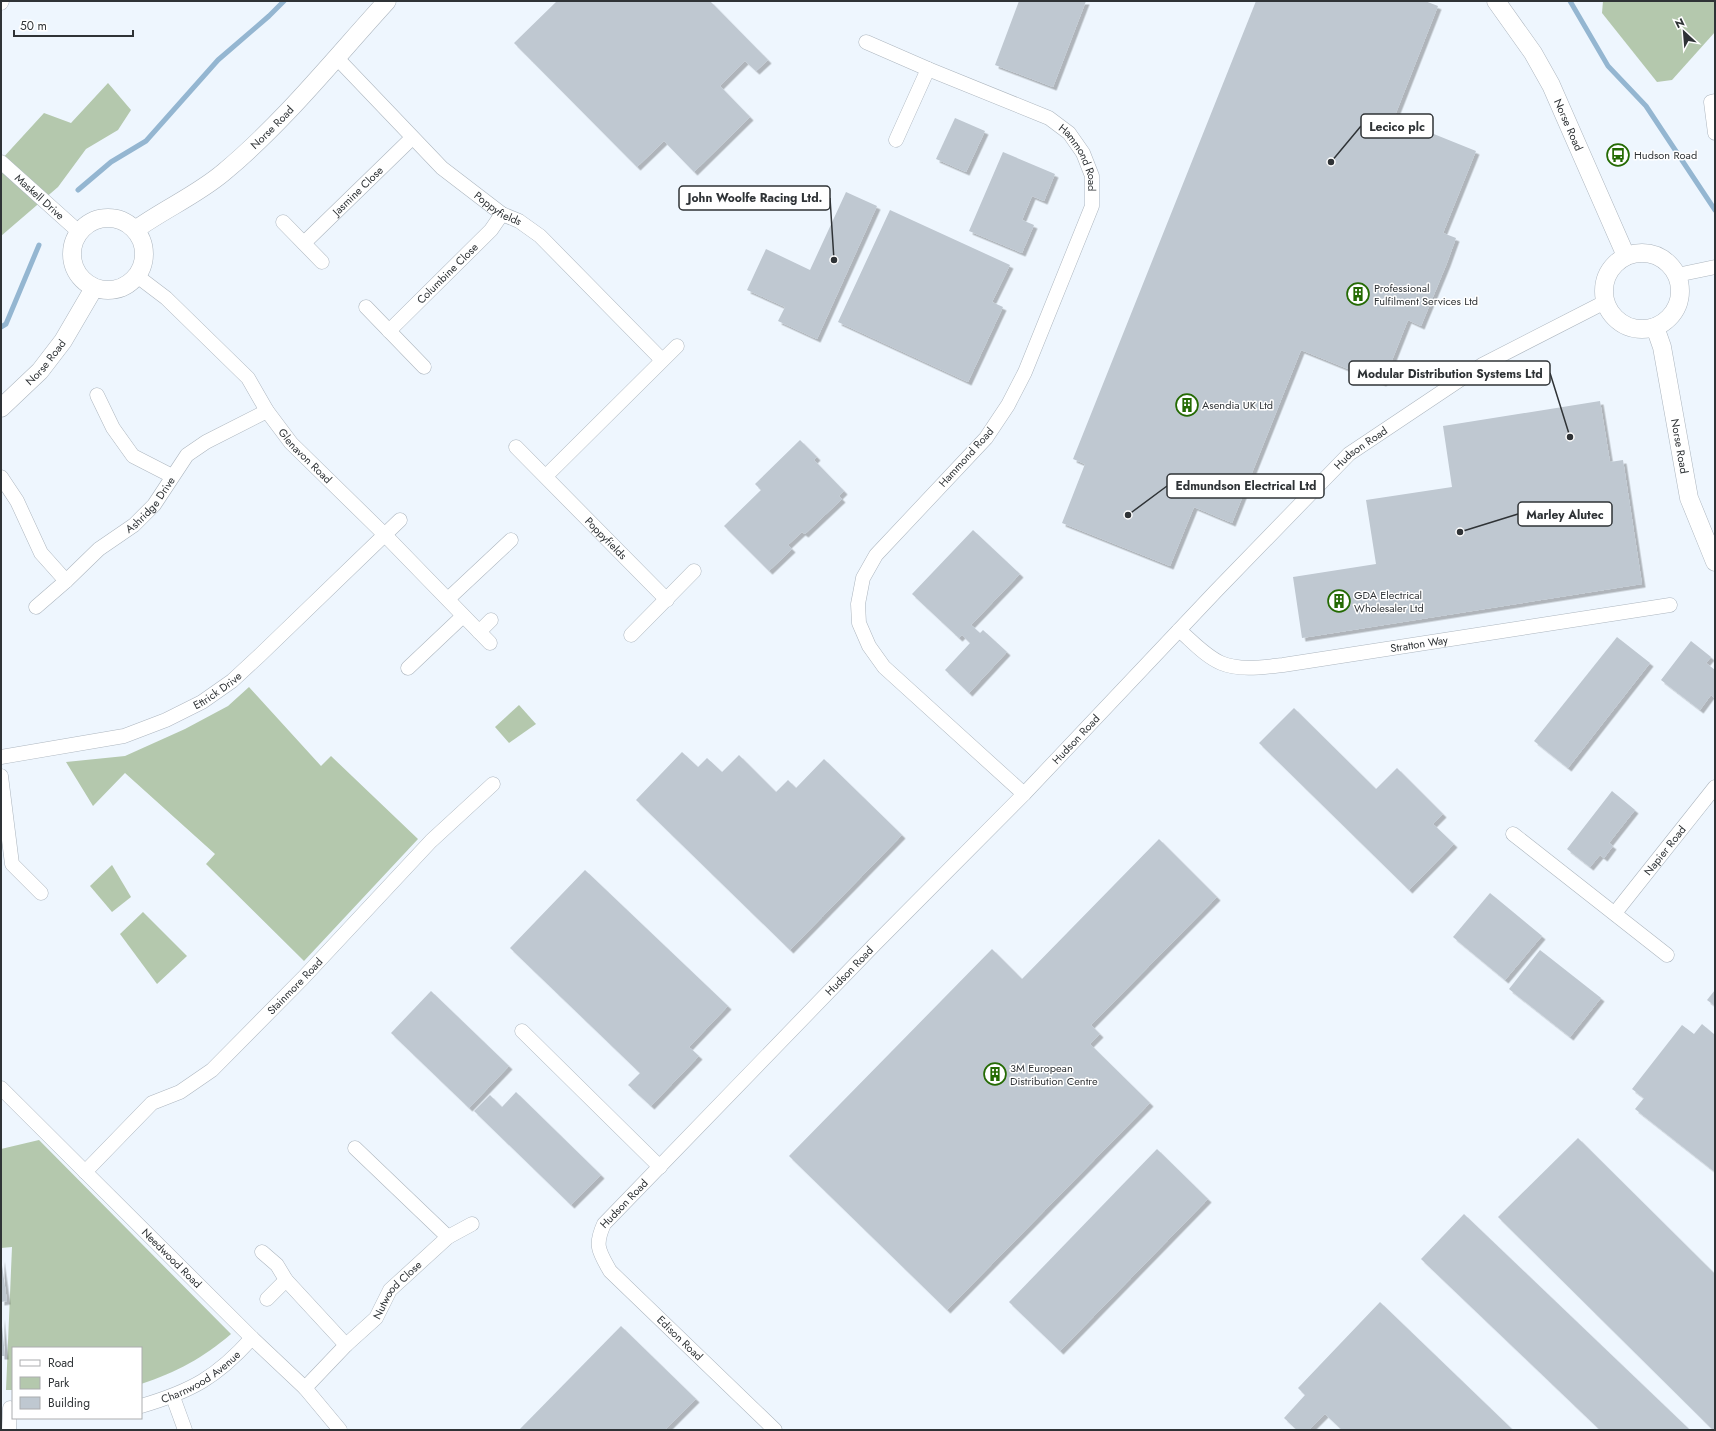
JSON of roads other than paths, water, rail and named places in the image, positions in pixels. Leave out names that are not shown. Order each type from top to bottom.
[{"type":"street","name":"Norse Road","points":[[135,230],[159,213],[193,195],[224,172],[280,120],[387,1]]},
{"type":"street","name":"Norse Road","points":[[1496,1],[1533,53],[1551,85],[1626,256]]},
{"type":"street","name":"Hammond Road","points":[[866,42],[1049,118],[1069,133],[1082,153],[1092,176],[1092,206],[1025,372],[1008,405],[986,438],[876,555],[863,578],[858,604],[859,623],[869,646],[884,667],[1024,794]]},
{"type":"street","name":"Poppyfields","points":[[336,57],[442,168],[502,214],[519,221],[540,236],[662,360]]},
{"type":"street","points":[[896,140],[928,69]]},
{"type":"street","points":[[1715,101],[1711,102],[1715,133]]},
{"type":"street","name":"Jasmine Close","points":[[304,243],[412,138]]},
{"type":"street","name":"Maskell Drive","points":[[1,162],[79,232]]},
{"type":"street","name":"Columbine Close","points":[[389,331],[491,230],[502,214]]},
{"type":"street","points":[[112,218],[125,222],[135,230],[143,243],[144,262],[137,276],[126,286],[110,290],[94,288],[80,278],[72,259],[73,244],[79,232],[92,221],[112,218]]},
{"type":"street","points":[[283,222],[322,262]]},
{"type":"street","points":[[1642,253],[1657,256],[1668,263],[1677,275],[1680,288],[1679,302],[1673,314],[1663,323],[1655,327],[1642,330],[1626,326],[1615,318],[1605,302],[1604,288],[1608,273],[1617,262],[1626,256],[1642,253]]},
{"type":"street","points":[[1677,275],[1715,267]]},
{"type":"street","name":"Glenavon Road","points":[[137,276],[166,298],[248,378],[267,411],[291,443],[384,534],[490,643]]},
{"type":"street","name":"Norse Road","points":[[1,408],[40,371],[63,341],[94,288]]},
{"type":"street","name":"Hudson Road","points":[[598,1239],[604,1224],[874,945],[1024,794],[1350,454],[1482,365],[1605,302]]},
{"type":"street","points":[[366,307],[424,367]]},
{"type":"street","name":"Norse Road","points":[[1655,327],[1662,347],[1690,498],[1715,562]]},
{"type":"street","points":[[546,476],[677,346]]},
{"type":"street","points":[[97,395],[113,428],[133,456],[172,476]]},
{"type":"street","name":"Ashridge Drive","points":[[36,607],[66,581],[98,549],[134,525],[154,505],[187,455],[206,442],[267,411]]},
{"type":"street","name":"Poppyfields","points":[[516,447],[668,600]]},
{"type":"street","points":[[2,481],[17,500],[41,553],[66,581]]},
{"type":"street","name":"Ettrick Drive","points":[[1,757],[124,736],[166,720],[202,702],[232,681],[400,520]]},
{"type":"street","points":[[448,599],[511,540]]},
{"type":"street","points":[[632,635],[668,600],[694,571]]},
{"type":"street","name":"Stratton Way","points":[[1180,630],[1199,648],[1221,663],[1250,668],[1283,665],[1670,605]]},
{"type":"street","points":[[408,668],[463,616]]},
{"type":"street","points":[[479,632],[491,620]]},
{"type":"street","points":[[1,776],[12,864],[41,893]]},
{"type":"street","name":"Stainmore Road","points":[[85,1172],[152,1103],[180,1092],[212,1070],[303,978],[431,841],[493,784]]},
{"type":"street","name":"Napier Road","points":[[1615,913],[1715,787]]},
{"type":"street","points":[[1513,834],[1667,955]]},
{"type":"street","points":[[522,1031],[660,1167]]},
{"type":"street","name":"Needwood Road","points":[[1,1088],[252,1338],[305,1388],[340,1430]]},
{"type":"street","points":[[355,1148],[448,1237]]},
{"type":"street","name":"Nutwood Close","points":[[305,1388],[346,1345],[376,1318],[390,1290],[448,1237],[472,1224]]},
{"type":"street","name":"Edison Road","points":[[598,1239],[601,1254],[610,1271],[775,1430]]},
{"type":"street","points":[[262,1252],[277,1265],[286,1280],[346,1345]]},
{"type":"street","points":[[267,1299],[286,1280]]},
{"type":"street","name":"Charnwood Avenue","points":[[142,1406],[173,1397],[207,1380],[235,1357],[252,1338]]},
{"type":"street","points":[[173,1397],[185,1430]]},
{"type":"street","points":[[8,1408],[9,1430]]},
{"type":"waterway","points":[[78,190],[111,162],[146,141],[218,60],[284,1]]},
{"type":"waterway","points":[[1570,1],[1608,66],[1646,106],[1715,210]]},
{"type":"waterway","points":[[1,327],[6,324],[39,245]]},
{"type":"place","name":"Hudson Road","points":[[1618,155]]},
{"type":"place","name":"Lecico plc","points":[[1331,162]]},
{"type":"place","name":"John Woolfe Racing Ltd.","points":[[834,260]]},
{"type":"place","name":"Professional Fulfilment Services Ltd","points":[[1358,294]]},
{"type":"place","name":"Asendia UK Ltd","points":[[1187,405]]},
{"type":"place","name":"Modular Distribution Systems Ltd","points":[[1570,437]]},
{"type":"place","name":"Edmundson Electrical Ltd","points":[[1128,515]]},
{"type":"place","name":"Marley Alutec","points":[[1460,532]]},
{"type":"place","name":"GDA Electrical Wholesaler Ltd","points":[[1339,601]]},
{"type":"place","name":"3M European Distribution Centre","points":[[995,1074]]}]
